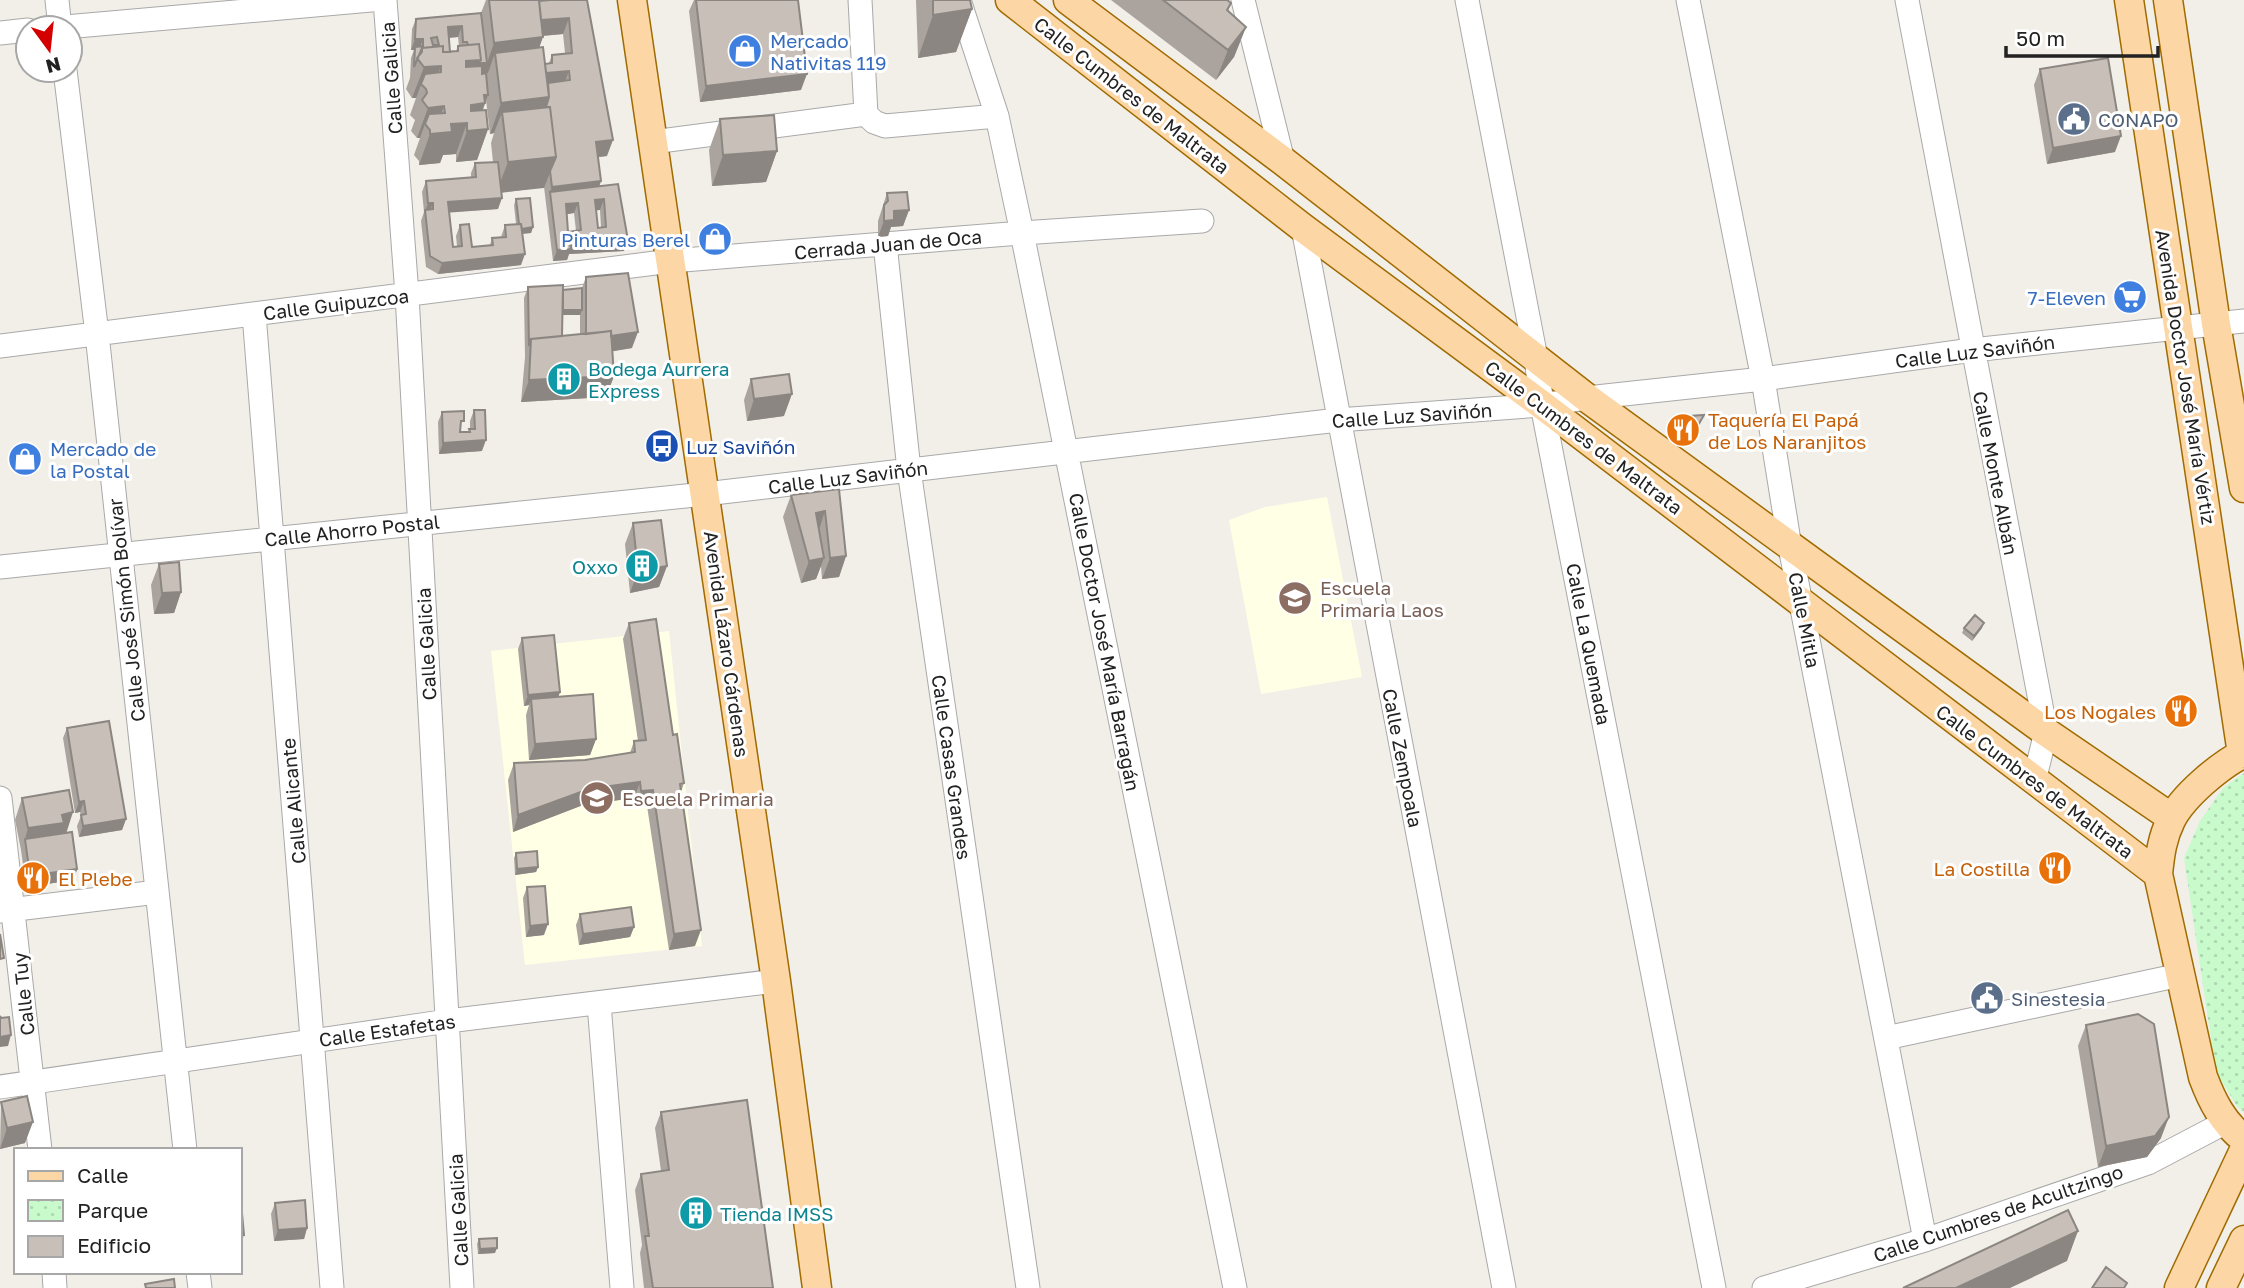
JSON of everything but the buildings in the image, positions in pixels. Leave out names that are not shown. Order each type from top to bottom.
[{"type":"main road","name":"Avenida Lázaro Cárdenas","points":[[632,0],[776,981],[817,1288]]},
{"type":"main road","name":"Calle Cumbres de Maltrata","points":[[1010,0],[1303,228],[1542,405],[2158,874]]},
{"type":"main road","name":"Calle Cumbres de Maltrata","points":[[1068,0],[1283,161],[1587,398],[2046,732],[2172,818]]},
{"type":"main road","name":"Avenida Doctor José María Vértiz","points":[[2129,0],[2243,754]]},
{"type":"main road","name":"Avenida Doctor José María Vértiz","points":[[2168,0],[2230,322],[2244,488]]},
{"type":"main road","points":[[2235,1130],[2211,1098],[2203,1077],[2158,874],[2162,844],[2172,818],[2216,771],[2243,754]]},
{"type":"main road","points":[[2179,1288],[2244,1150]]},
{"type":"main road","points":[[2221,1288],[2244,1240]]},
{"type":"street","points":[[84,26],[372,0]]},
{"type":"street","name":"Calle Galicia","points":[[385,0],[407,295],[462,1288]]},
{"type":"street","points":[[860,0],[866,114],[874,122],[885,126],[997,116]]},
{"type":"street","name":"Calle Doctor José María Barragán","points":[[959,0],[997,116],[1023,233],[1235,1288]]},
{"type":"street","points":[[1243,0],[1283,161]]},
{"type":"street","name":"Calle La Quemada","points":[[1467,0],[1536,358],[1542,405],[1714,1288]]},
{"type":"street","name":"Calle Mitla","points":[[1688,0],[1763,379],[1790,547],[1925,1240]]},
{"type":"street","name":"Calle Monte Albán","points":[[1907,0],[2046,732],[2034,780]]},
{"type":"street","name":"Calle José Simón Bolívar","points":[[67,84],[97,334],[186,1148]]},
{"type":"street","points":[[653,142],[866,114]]},
{"type":"street","name":"Cerrada Juan de Oca","points":[[671,261],[1202,221]]},
{"type":"street","name":"Calle Zempoala","points":[[1303,228],[1504,1288]]},
{"type":"street","name":"Calle Casas Grandes","points":[[885,244],[909,470],[1028,1288]]},
{"type":"street","name":"Calle Guipuzcoa","points":[[0,346],[671,261]]},
{"type":"street","name":"Calle Alicante","points":[[254,314],[332,1288]]},
{"type":"street","name":"Calle Luz Saviñón","points":[[705,494],[1338,420],[1542,405],[1763,379],[1972,350],[2230,322]]},
{"type":"street","name":"Calle Ahorro Postal","points":[[0,567],[705,494]]},
{"type":"street","name":"Calle Tuy","points":[[0,798],[7,911],[33,1082],[40,1148]]},
{"type":"street","points":[[7,911],[157,892]]},
{"type":"street","points":[[1886,1038],[2180,975]]},
{"type":"street","name":"Calle Estafetas","points":[[0,1087],[447,1021],[776,981]]},
{"type":"street","points":[[598,1004],[622,1288]]},
{"type":"street","name":"Calle Cumbres de Acultzingo","points":[[1764,1288],[1925,1240],[2235,1130]]},
{"type":"shaded area","name":"Escuela Primaria Laos","points":[[1327,497],[1362,677],[1261,694],[1229,520],[1265,507]]},
{"type":"shaded area","name":"Escuela Primaria","points":[[669,631],[702,946],[525,965],[491,651]]},
{"type":"green space","points":[[2244,773],[2244,1113],[2216,1072],[2184,858],[2200,821],[2223,788]]},
{"type":"place","name":"Mercado Nativitas 119","points":[[745,51]]},
{"type":"place","name":"CONAPO","points":[[2074,119]]},
{"type":"place","name":"Pinturas Berel","points":[[715,239]]},
{"type":"place","name":"7-Eleven","points":[[2130,297]]},
{"type":"place","name":"Bodega Aurrera Express","points":[[564,379]]},
{"type":"place","name":"Taquería El Papá de Los Naranjitos","points":[[1683,430]]},
{"type":"place","name":"Luz Saviñón","points":[[662,446]]},
{"type":"place","name":"Mercado de la Postal","points":[[25,459]]},
{"type":"place","name":"Oxxo","points":[[642,566]]},
{"type":"place","name":"Escuela Primaria Laos","points":[[1295,598]]},
{"type":"place","name":"Los Nogales","points":[[2181,711]]},
{"type":"place","name":"Escuela Primaria","points":[[597,798]]},
{"type":"place","name":"La Costilla","points":[[2055,868]]},
{"type":"place","name":"El Plebe","points":[[33,878]]},
{"type":"place","name":"Sinestesia","points":[[1987,998]]},
{"type":"place","name":"Tienda IMSS","points":[[696,1213]]}]
